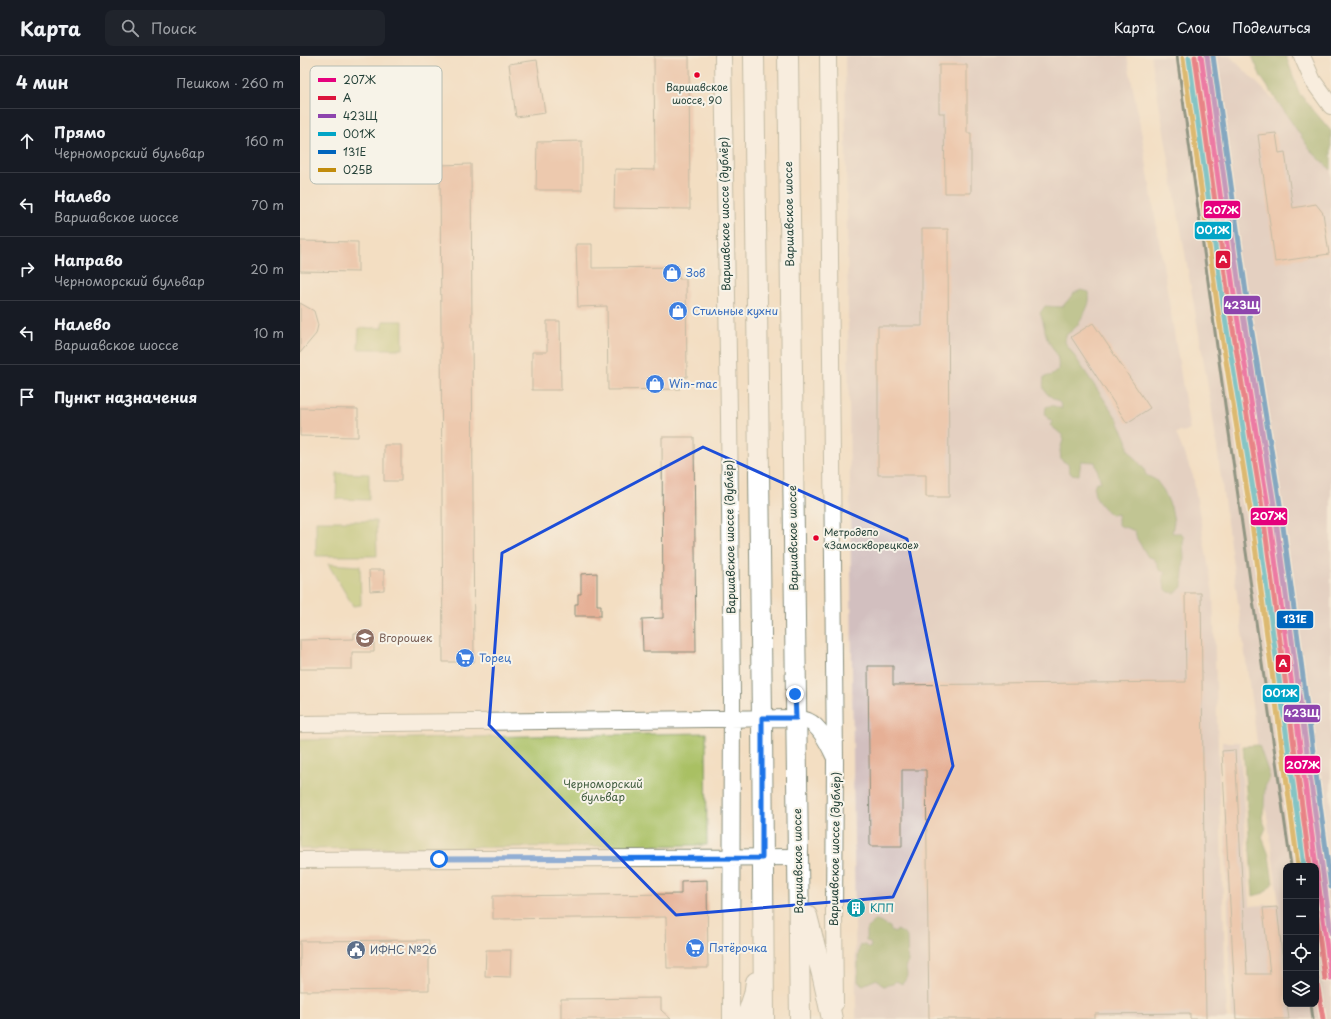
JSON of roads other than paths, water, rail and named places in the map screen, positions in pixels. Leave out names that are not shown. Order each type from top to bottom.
[{"type":"main road","points":[[754,56],[764,1019]]},
{"type":"main road","name":"Варшавское шоссе","points":[[788,56],[800,1019]]},
{"type":"main road","points":[[799,879],[808,925],[823,978],[832,1019]]},
{"type":"main road","points":[[746,1019],[754,995],[763,945]]},
{"type":"street","name":"Варшавское шоссе (дублёр)","points":[[723,56],[732,718],[731,1019]]},
{"type":"street","name":"Варшавское шоссе (дублёр)","points":[[828,56],[836,762],[834,911],[835,1019]]},
{"type":"street","points":[[1302,56],[1313,81],[1331,106]]},
{"type":"street","points":[[300,724],[796,718],[808,721],[819,731],[830,746],[836,762]]},
{"type":"street","points":[[300,860],[798,857]]},
{"type":"railway","points":[[1177,56],[1291,863]]},
{"type":"railway","points":[[1311,1007],[1313,1019]]},
{"type":"place","name":"Варшавское шоссе, 90","points":[[697,75]]},
{"type":"place","name":"Зов","points":[[672,273]]},
{"type":"place","name":"Стильные кухни","points":[[678,311]]},
{"type":"place","name":"Win-mac","points":[[655,384]]},
{"type":"place","name":"Метродепо «Замоскворецкое»","points":[[816,538]]},
{"type":"place","name":"Вгорошек","points":[[365,638]]},
{"type":"place","name":"Торец","points":[[465,658]]},
{"type":"place","name":"КПП","points":[[856,908]]},
{"type":"place","name":"Пятёрочка","points":[[695,948]]},
{"type":"place","name":"ИФНС №26","points":[[356,950]]},
{"type":"park label","name":"Черноморский бульвар","points":[[603,790]]}]
